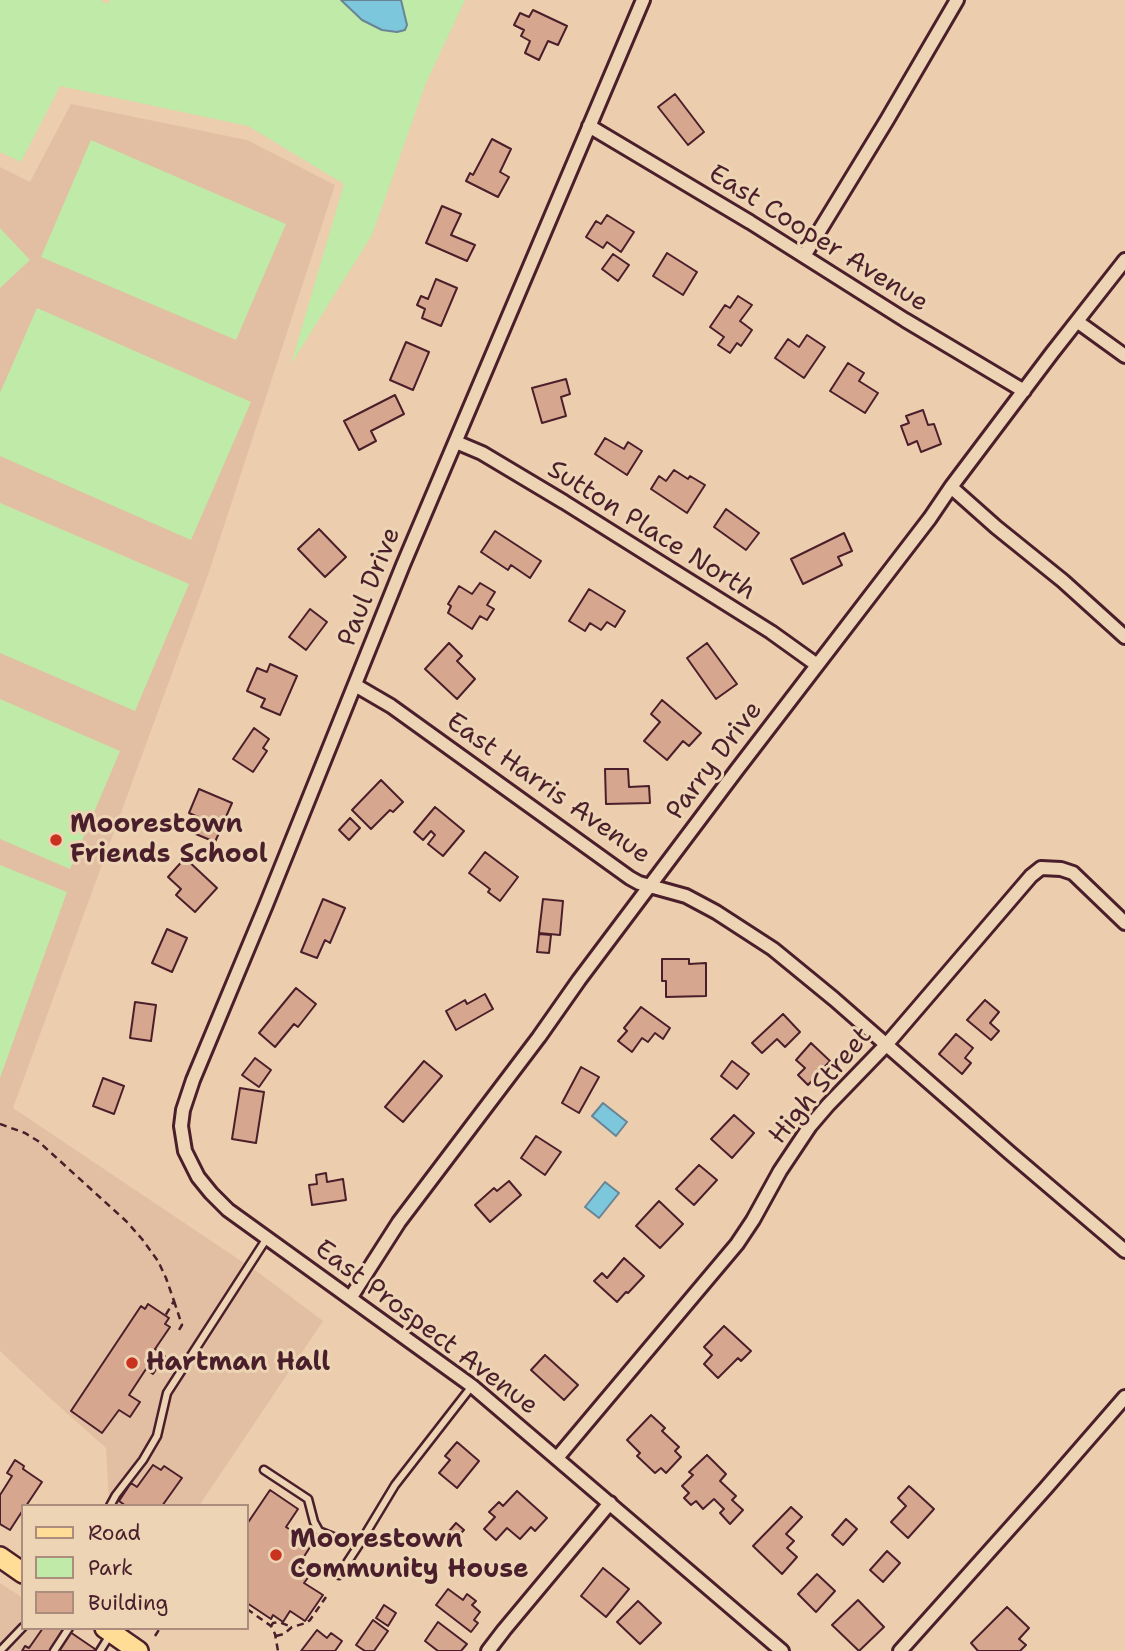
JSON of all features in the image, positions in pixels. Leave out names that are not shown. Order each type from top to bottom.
[{"type":"main road","points":[[0,1557],[21,1572]]},
{"type":"main road","points":[[108,1631],[138,1651]]},
{"type":"street","name":"Paul Drive","points":[[211,1194],[198,1177],[185,1151],[181,1126],[183,1110],[193,1080],[403,565],[643,0]]},
{"type":"street","points":[[804,256],[957,0]]},
{"type":"street","name":"East Cooper Avenue","points":[[589,126],[1024,391]]},
{"type":"street","name":"Parry Drive","points":[[351,1297],[428,1181],[1125,260]]},
{"type":"street","points":[[1078,322],[1125,356]]},
{"type":"street","name":"Sutton Place North","points":[[456,442],[482,453],[564,502],[771,632],[817,665]]},
{"type":"street","points":[[951,487],[1125,637]]},
{"type":"street","name":"East Harris Avenue","points":[[355,685],[391,706],[630,878],[686,896],[716,912],[773,950],[1125,1251]]},
{"type":"street","name":"High Street","points":[[557,1458],[737,1244],[810,1126],[886,1045],[1031,876],[1041,868],[1073,873],[1125,923]]},
{"type":"street","name":"East Prospect Avenue","points":[[211,1194],[228,1210],[472,1386],[782,1651]]},
{"type":"street","points":[[900,1651],[1125,1397]]},
{"type":"street","points":[[488,1651],[610,1503]]},
{"type":"lane","points":[[111,1504],[157,1436],[167,1393],[268,1238]]},
{"type":"lane","points":[[338,1575],[395,1485],[472,1386]]},
{"type":"lane","points":[[264,1470],[308,1499],[319,1531],[341,1540],[360,1543]]},
{"type":"lane","points":[[0,1651],[21,1629]]},
{"type":"lane","points":[[54,1651],[68,1630]]},
{"type":"lane","points":[[100,1651],[108,1631]]},
{"type":"path","points":[[0,1124],[38,1140],[142,1239],[166,1278],[182,1325],[179,1330]]},
{"type":"path","points":[[165,1316],[174,1301]]},
{"type":"path","points":[[271,1626],[279,1622],[292,1626],[306,1623],[326,1597]]},
{"type":"path","points":[[248,1610],[271,1626],[276,1636],[278,1651]]},
{"type":"path","points":[[276,1636],[284,1634],[292,1626]]},
{"type":"path","points":[[155,1636],[159,1630]]},
{"type":"shaded area","name":"Moorestown Friends School","points":[[71,104],[247,140],[335,185],[209,572],[13,1108],[259,1273],[323,1321],[200,1504],[109,1504],[106,1448],[0,1351],[0,167],[30,182]]},
{"type":"shaded area","points":[[0,1583],[21,1597],[21,1630],[66,1630],[96,1651],[0,1651]]},
{"type":"green space","points":[[0,0],[100,0],[108,4],[110,0],[465,0],[426,83],[372,235],[291,364],[344,184],[248,126],[60,86],[21,162],[0,152]]},
{"type":"green space","points":[[91,140],[286,224],[236,340],[41,257]]},
{"type":"green space","points":[[0,228],[30,260],[0,288]]},
{"type":"green space","points":[[37,308],[251,402],[191,540],[0,456],[0,393]]},
{"type":"green space","points":[[0,503],[189,584],[135,711],[0,653]]},
{"type":"green space","points":[[0,699],[120,751],[70,869],[0,839]]},
{"type":"green space","points":[[0,865],[67,892],[0,1078]]},
{"type":"water","points":[[341,0],[401,0],[407,25],[405,30],[382,30],[362,20]]},
{"type":"water","points":[[603,1103],[627,1122],[616,1136],[592,1116]]},
{"type":"water","points":[[605,1182],[619,1193],[599,1218],[585,1207]]},
{"type":"building","points":[[533,10],[567,26],[558,45],[548,41],[539,60],[525,53],[530,41],[521,36],[524,30],[514,25],[520,13],[529,17]]},
{"type":"building","points":[[675,94],[704,132],[688,145],[658,107]]},
{"type":"building","points":[[492,139],[511,149],[500,172],[509,177],[498,197],[466,181],[470,173],[473,175]]},
{"type":"building","points":[[442,206],[461,214],[451,235],[475,245],[467,261],[426,243]]},
{"type":"building","points":[[607,215],[634,232],[621,252],[607,242],[603,248],[586,237],[596,221],[601,224]]},
{"type":"building","points":[[667,253],[697,272],[683,295],[653,276]]},
{"type":"building","points":[[613,254],[629,265],[618,281],[602,269]]},
{"type":"building","points":[[436,279],[457,288],[441,326],[422,318],[425,309],[417,305],[421,296],[428,299]]},
{"type":"building","points":[[738,296],[752,305],[740,321],[752,330],[741,346],[737,343],[730,353],[718,345],[724,337],[710,327],[725,305],[730,308]]},
{"type":"building","points":[[807,335],[825,347],[804,378],[775,358],[788,339],[799,347]]},
{"type":"building","points":[[406,342],[429,352],[413,390],[390,380]]},
{"type":"building","points":[[848,363],[864,373],[859,381],[878,393],[865,413],[830,391]]},
{"type":"building","points":[[566,379],[570,394],[561,397],[566,416],[542,423],[532,388]]},
{"type":"building","points":[[395,395],[404,414],[371,431],[376,441],[359,450],[344,421]]},
{"type":"building","points":[[923,410],[928,425],[934,424],[941,444],[921,452],[917,441],[908,445],[901,426],[909,423],[906,416]]},
{"type":"building","points":[[605,438],[624,449],[628,442],[642,451],[627,475],[595,454]]},
{"type":"building","points":[[674,470],[705,485],[687,513],[651,489],[659,476],[666,481]]},
{"type":"building","points":[[726,509],[759,533],[746,550],[714,527]]},
{"type":"building","points":[[319,529],[346,557],[325,577],[298,549]]},
{"type":"building","points":[[495,531],[541,561],[530,578],[511,565],[508,570],[481,552]]},
{"type":"building","points":[[844,533],[852,551],[838,557],[842,565],[803,584],[791,559]]},
{"type":"building","points":[[480,583],[495,592],[487,605],[494,609],[487,620],[480,616],[472,629],[448,613],[451,606],[448,604],[459,586],[472,594]]},
{"type":"building","points":[[589,589],[625,611],[615,627],[607,622],[601,630],[590,623],[585,631],[569,621]]},
{"type":"building","points":[[310,609],[327,622],[306,650],[289,637]]},
{"type":"building","points":[[449,643],[462,656],[457,661],[475,679],[457,699],[425,669]]},
{"type":"building","points":[[707,643],[737,684],[716,699],[687,658]]},
{"type":"building","points":[[270,664],[297,676],[280,715],[261,707],[265,699],[247,691],[257,668],[267,672]]},
{"type":"building","points":[[662,700],[701,733],[689,746],[683,741],[667,760],[644,741],[660,722],[651,714]]},
{"type":"building","points":[[254,728],[269,739],[263,748],[267,751],[253,772],[233,759]]},
{"type":"building","points":[[605,769],[628,769],[629,787],[649,786],[650,803],[606,804]]},
{"type":"building","points":[[381,780],[403,802],[393,812],[390,810],[371,829],[352,810]]},
{"type":"building","points":[[199,789],[232,803],[215,842],[191,832],[198,817],[189,813]]},
{"type":"building","points":[[435,807],[464,831],[443,856],[428,844],[435,835],[431,831],[423,840],[414,832]]},
{"type":"building","points":[[350,818],[360,828],[349,840],[339,830]]},
{"type":"building","points":[[485,852],[518,877],[500,901],[488,892],[490,889],[469,873]]},
{"type":"building","points":[[185,858],[217,888],[195,912],[176,895],[181,889],[168,877]]},
{"type":"building","points":[[323,899],[345,908],[330,943],[325,940],[317,958],[301,952]]},
{"type":"building","points":[[543,899],[563,901],[560,935],[539,933]]},
{"type":"building","points":[[167,929],[187,938],[172,972],[152,963]]},
{"type":"building","points":[[539,934],[551,935],[549,953],[537,952]]},
{"type":"building","points":[[662,959],[689,959],[689,964],[706,963],[706,996],[666,997],[666,981],[662,981]]},
{"type":"building","points":[[296,988],[316,1004],[298,1027],[294,1024],[275,1047],[259,1033]]},
{"type":"building","points":[[485,994],[493,1009],[456,1030],[446,1011],[465,1000],[467,1004]]},
{"type":"building","points":[[985,1000],[999,1012],[990,1023],[999,1031],[991,1040],[967,1020]]},
{"type":"building","points":[[135,1002],[156,1005],[151,1041],[130,1038]]},
{"type":"building","points":[[641,1007],[670,1028],[663,1039],[655,1033],[648,1042],[642,1038],[632,1052],[618,1041],[627,1031],[624,1028]]},
{"type":"building","points":[[783,1014],[800,1032],[785,1047],[777,1039],[762,1053],[752,1043]]},
{"type":"building","points":[[956,1034],[973,1048],[965,1058],[971,1063],[962,1074],[939,1054]]},
{"type":"building","points":[[811,1043],[830,1061],[808,1085],[798,1075],[805,1068],[796,1060]]},
{"type":"building","points":[[255,1058],[271,1070],[259,1087],[242,1075]]},
{"type":"building","points":[[424,1061],[442,1076],[403,1122],[385,1107]]},
{"type":"building","points":[[732,1061],[749,1074],[737,1089],[721,1076]]},
{"type":"building","points":[[581,1067],[599,1077],[579,1113],[562,1103]]},
{"type":"building","points":[[103,1078],[124,1086],[114,1114],[93,1106]]},
{"type":"building","points":[[240,1088],[264,1092],[256,1143],[232,1139]]},
{"type":"building","points":[[734,1115],[754,1133],[732,1158],[711,1139]]},
{"type":"building","points":[[536,1136],[561,1152],[545,1175],[521,1158]]},
{"type":"building","points":[[699,1165],[717,1180],[694,1205],[676,1189]]},
{"type":"building","points":[[326,1173],[327,1182],[343,1179],[346,1200],[312,1205],[309,1185],[317,1184],[316,1175]]},
{"type":"building","points":[[509,1181],[521,1195],[490,1222],[475,1205],[494,1188],[497,1191]]},
{"type":"building","points":[[659,1201],[683,1224],[660,1248],[636,1226]]},
{"type":"building","points":[[624,1258],[644,1276],[617,1302],[594,1281],[602,1273],[607,1278]]},
{"type":"building","name":"Hartman Hall","points":[[148,1304],[169,1318],[165,1324],[170,1327],[155,1349],[165,1356],[153,1374],[146,1369],[129,1395],[140,1402],[130,1417],[119,1410],[102,1433],[71,1411],[141,1306],[145,1309]]},
{"type":"building","points":[[724,1326],[751,1351],[741,1361],[738,1358],[718,1378],[704,1364],[712,1355],[704,1347]]},
{"type":"building","points":[[545,1355],[578,1385],[564,1400],[531,1370]]},
{"type":"building","points":[[651,1415],[665,1428],[662,1431],[679,1447],[675,1451],[681,1457],[666,1473],[661,1468],[655,1473],[637,1456],[640,1453],[627,1440]]},
{"type":"building","points":[[457,1442],[479,1461],[457,1488],[439,1473],[450,1460],[445,1456]]},
{"type":"building","points":[[707,1455],[726,1474],[720,1481],[736,1496],[732,1500],[743,1510],[730,1524],[720,1513],[724,1509],[714,1499],[703,1509],[696,1501],[691,1505],[684,1498],[689,1493],[682,1486],[693,1475],[689,1472]]},
{"type":"building","points":[[15,1460],[42,1482],[27,1504],[21,1504],[21,1513],[10,1530],[0,1524],[0,1495],[12,1476],[7,1473]]},
{"type":"building","points":[[153,1465],[161,1470],[164,1466],[182,1478],[163,1504],[123,1504],[119,1501],[131,1483],[137,1487]]},
{"type":"building","points":[[909,1486],[934,1509],[908,1538],[891,1522],[906,1506],[898,1498]]},
{"type":"building","name":"Moorestown Community House","points":[[270,1490],[298,1509],[286,1527],[312,1544],[298,1566],[310,1575],[304,1583],[323,1595],[305,1621],[290,1611],[283,1622],[273,1615],[271,1619],[248,1604],[248,1523]]},
{"type":"building","points":[[517,1491],[547,1518],[535,1531],[531,1527],[520,1539],[507,1528],[496,1540],[484,1529],[495,1517],[489,1512],[499,1502],[503,1506]]},
{"type":"building","points":[[791,1507],[802,1517],[786,1534],[794,1541],[787,1548],[797,1557],[782,1574],[753,1546]]},
{"type":"building","points":[[846,1519],[857,1529],[843,1545],[832,1535]]},
{"type":"building","points":[[456,1523],[464,1530],[451,1543],[444,1537]]},
{"type":"building","points":[[887,1551],[900,1563],[883,1582],[870,1570]]},
{"type":"building","points":[[603,1568],[629,1589],[606,1617],[581,1596]]},
{"type":"building","points":[[817,1574],[835,1591],[816,1612],[798,1594]]},
{"type":"building","points":[[448,1589],[463,1600],[467,1594],[476,1601],[472,1605],[480,1612],[474,1620],[478,1623],[471,1632],[436,1605]]},
{"type":"building","points":[[858,1600],[884,1627],[859,1651],[832,1625]]},
{"type":"building","points":[[638,1601],[661,1623],[640,1644],[617,1622]]},
{"type":"building","points":[[384,1605],[396,1613],[388,1626],[376,1618]]},
{"type":"building","points":[[1007,1607],[1029,1628],[1019,1639],[1026,1645],[1020,1651],[978,1651],[971,1643]]},
{"type":"building","points":[[373,1620],[388,1631],[374,1651],[365,1651],[356,1645]]},
{"type":"building","points":[[438,1622],[467,1644],[461,1651],[438,1651],[425,1641]]},
{"type":"building","points":[[42,1630],[64,1630],[50,1651],[22,1651],[25,1646],[29,1648]]},
{"type":"building","points":[[317,1630],[327,1638],[331,1633],[342,1641],[335,1651],[301,1651]]},
{"type":"building","points":[[70,1632],[95,1649],[94,1651],[57,1651]]},
{"type":"place","name":"Moorestown Friends School","points":[[56,840]]},
{"type":"place","name":"Hartman Hall","points":[[132,1363]]},
{"type":"place","name":"Moorestown Community House","points":[[276,1555]]}]
